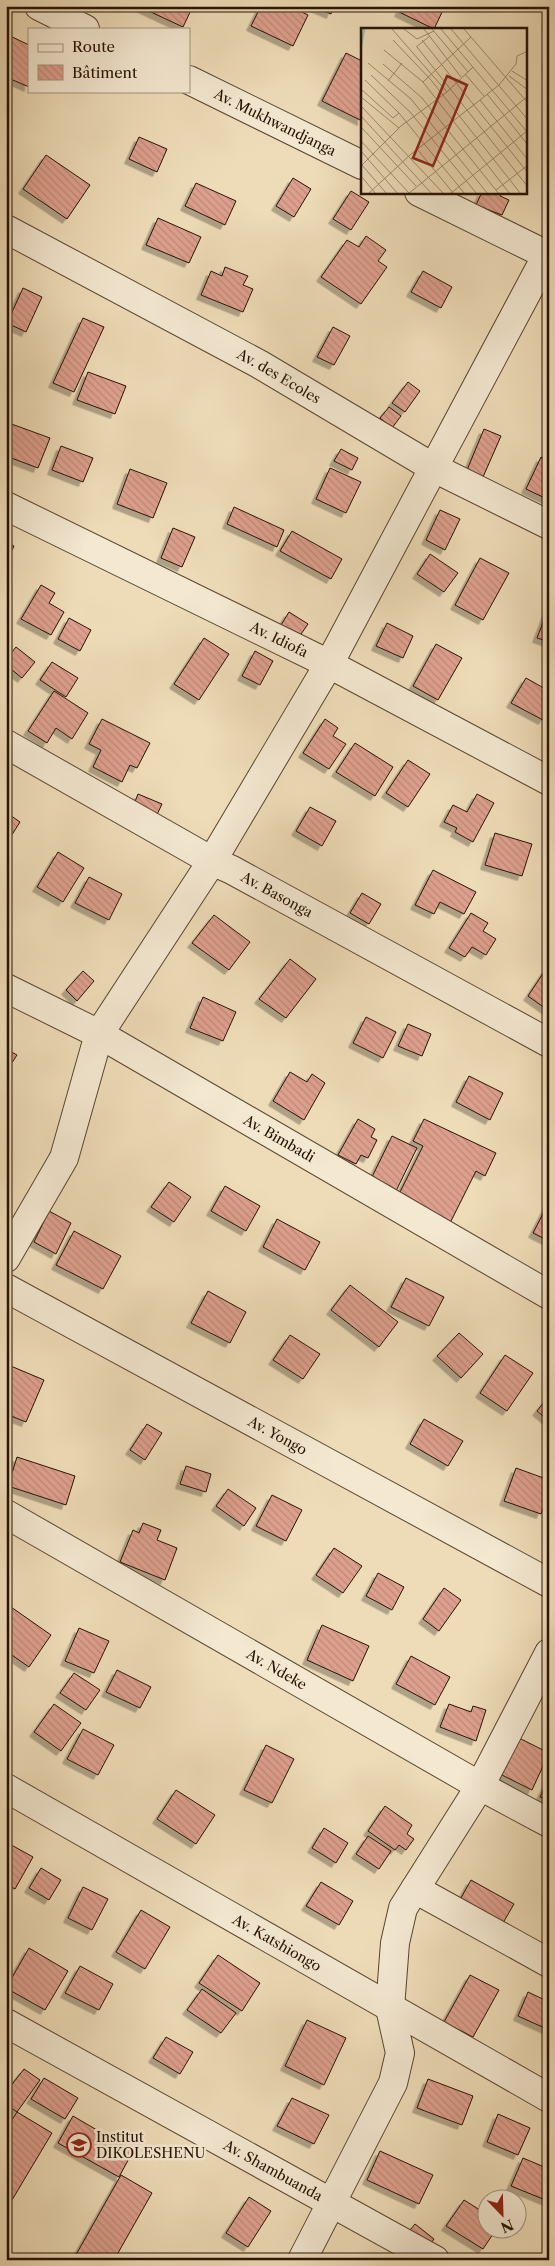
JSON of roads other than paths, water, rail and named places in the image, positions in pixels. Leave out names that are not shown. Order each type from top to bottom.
[{"type":"street","points":[[39,6],[83,28]]},
{"type":"street","name":"Av. Mukhwandjanga","points":[[190,80],[361,165]]},
{"type":"street","points":[[6,1258],[64,1158],[99,1034],[212,861],[329,664],[548,253],[423,194]]},
{"type":"street","name":"Av. des Ecoles","points":[[6,229],[259,364],[434,468],[549,525]]},
{"type":"street","name":"Av. Idiofa","points":[[6,506],[329,664],[549,780]]},
{"type":"street","name":"Av. Basonga","points":[[6,744],[212,861],[232,870],[549,1043]]},
{"type":"street","name":"Av. Bimbadi","points":[[6,988],[99,1034],[549,1295]]},
{"type":"street","name":"Av. Yongo","points":[[6,1288],[549,1583]]},
{"type":"street","name":"Av. Ndeke","points":[[6,1514],[480,1786],[549,1823]]},
{"type":"street","points":[[302,2260],[393,2083],[400,2053],[390,2008],[395,1943],[403,1908],[480,1786],[549,1653]]},
{"type":"street","name":"Av. Katshiongo","points":[[6,1788],[549,2098]]},
{"type":"street","points":[[415,1889],[549,1963]]},
{"type":"street","name":"Av. Shambuanda","points":[[6,2023],[435,2260]]},
{"type":"place","name":"Institut DIKOLESHENU","points":[[79,2145]]}]
